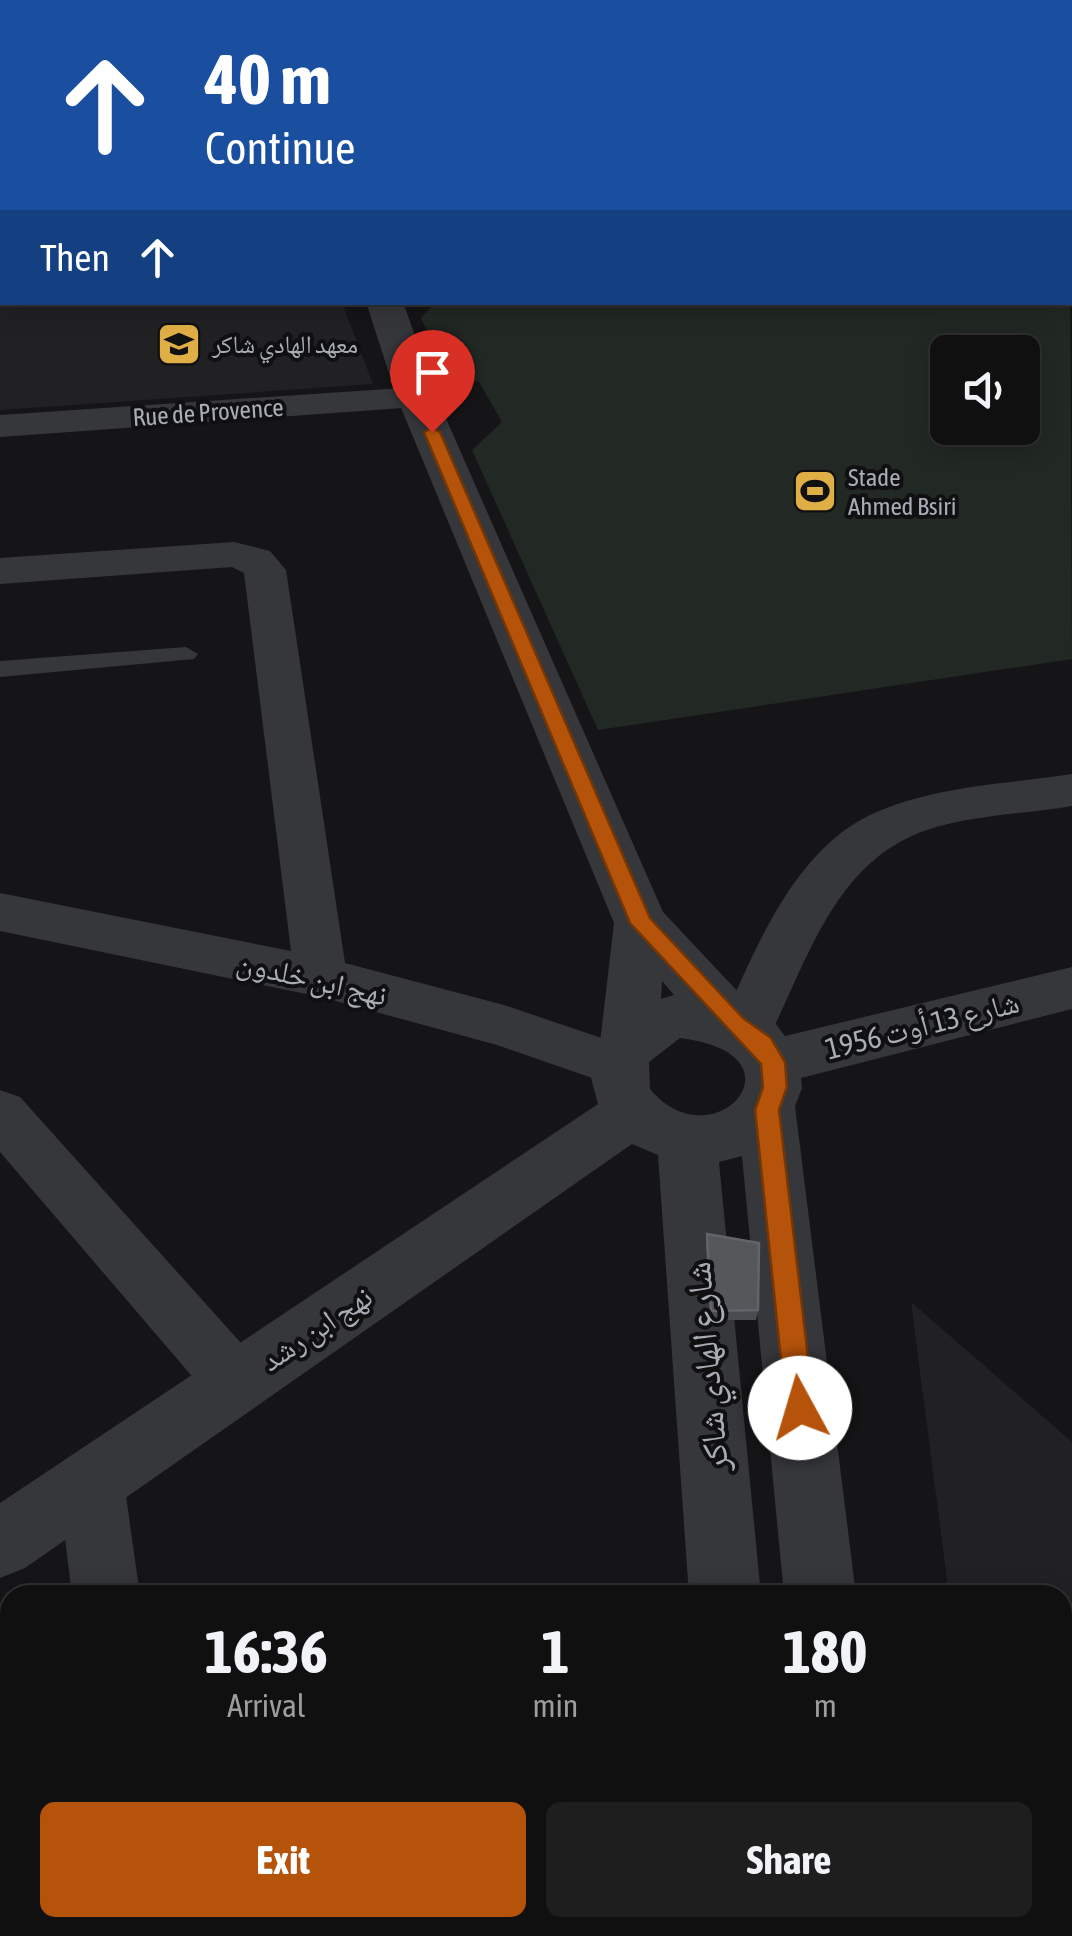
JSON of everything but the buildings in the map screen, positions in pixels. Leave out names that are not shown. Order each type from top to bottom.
[{"type":"street","points":[[2,0],[123,0]]},
{"type":"street","points":[[385,305],[417,398],[641,923],[755,1057],[819,1585]]},
{"type":"street","name":"Rue de Provence","points":[[0,426],[417,398]]},
{"type":"street","points":[[0,571],[234,554],[254,560],[265,570],[321,977]]},
{"type":"street","points":[[755,1057],[706,1016],[676,1016],[649,1026],[641,1090],[719,1139],[747,1128],[755,1057],[791,930],[850,852],[882,830],[917,815],[1072,790]]},
{"type":"street","name":"نهج ابن خلدون","points":[[0,912],[321,977],[504,1026],[641,1090]]},
{"type":"street","name":"شارع الهادي شاكر","points":[[641,923],[641,1090],[723,1585]]},
{"type":"street","name":"شارع 13 أوت 1956","points":[[755,1057],[1072,988]]},
{"type":"street","name":"نهج ابن رشد","points":[[0,1544],[236,1382],[641,1090]]},
{"type":"street","points":[[0,1113],[236,1382]]},
{"type":"street","points":[[92,1482],[105,1585]]},
{"type":"lane","points":[[0,669],[186,654]]},
{"type":"shaded area","name":"معهد الهادي شاكر","points":[[0,305],[343,305],[373,384],[0,410]]},
{"type":"shaded area","points":[[433,305],[1070,305],[1072,659],[598,730],[472,450],[502,422],[479,382],[446,372],[421,318]]},
{"type":"shaded area","points":[[911,1302],[1072,1442],[1072,1585],[948,1585]]},
{"type":"place","name":"معهد الهادي شاكر","points":[[179,344]]},
{"type":"place","name":"Stade Ahmed Bsiri","points":[[815,491]]},
{"type":"route","points":[[432,432],[641,923],[735,1024],[762,1045],[773,1062],[775,1087],[767,1110],[800,1408]]}]
